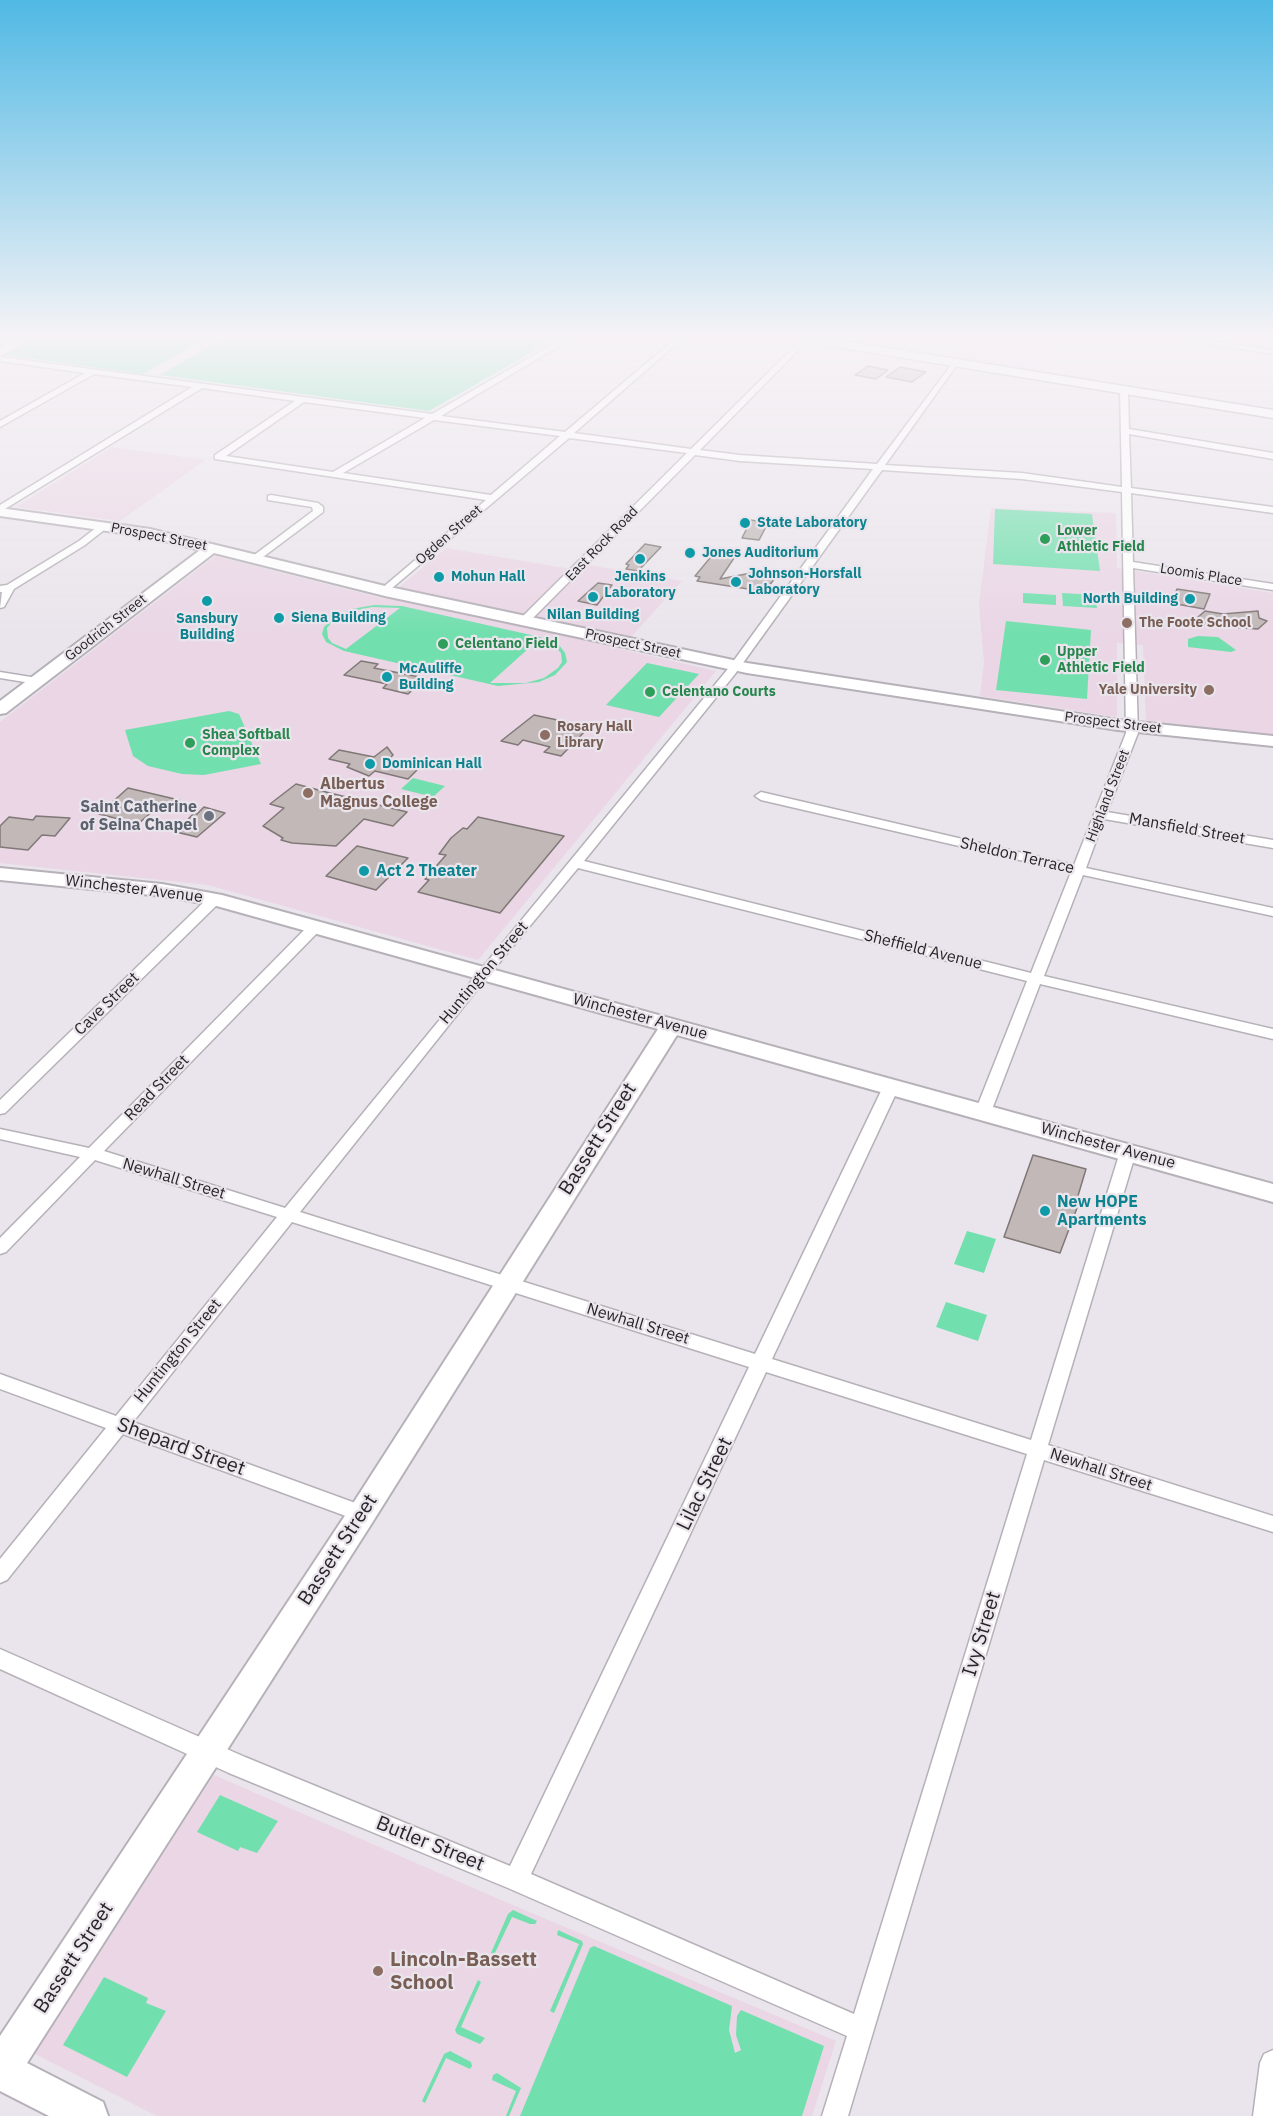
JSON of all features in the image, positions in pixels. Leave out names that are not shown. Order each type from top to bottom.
[{"type":"main road","name":"Prospect Street","points":[[0,511],[150,533],[385,591],[736,666],[1132,726],[1273,741]]},
{"type":"main road","name":"Goodrich Street","points":[[0,709],[212,548]]},
{"type":"main road","name":"Winchester Avenue","points":[[2,876],[162,890],[215,899],[1273,1192]]},
{"type":"main road","name":"Bassett Street","points":[[0,2070],[362,1514],[670,1026]]},
{"type":"main road","points":[[0,2070],[89,2116]]},
{"type":"street","points":[[0,511],[117,438]]},
{"type":"street","points":[[246,438],[218,457],[492,498]]},
{"type":"street","points":[[335,474],[397,438]]},
{"type":"street","name":"Ogden Street","points":[[385,591],[563,438]]},
{"type":"street","points":[[586,438],[789,463],[1002,474],[1273,510]]},
{"type":"street","name":"East Rock Road","points":[[525,621],[706,438]]},
{"type":"street","name":"Huntington Street","points":[[0,1574],[288,1214],[736,666],[900,438]]},
{"type":"street","name":"Highland Street","points":[[983,1112],[1132,733],[1126,438]]},
{"type":"street","points":[[1166,438],[1273,456]]},
{"type":"street","points":[[256,558],[318,512],[315,505],[271,498]]},
{"type":"street","points":[[0,605],[5,588],[82,543],[104,526]]},
{"type":"street","name":"Loomis Place","points":[[1129,564],[1273,587]]},
{"type":"street","points":[[0,675],[38,681]]},
{"type":"street","name":"Sheldon Terrace","points":[[761,796],[1078,870],[1273,912]]},
{"type":"street","name":"Mansfield Street","points":[[1100,815],[1273,844]]},
{"type":"street","name":"Sheffield Avenue","points":[[575,864],[1273,1034]]},
{"type":"street","name":"Cave Street","points":[[0,1109],[215,899]]},
{"type":"street","name":"Read Street","points":[[0,1248],[315,927]]},
{"type":"street","name":"Lilac Street","points":[[516,1880],[891,1087]]},
{"type":"street","name":"Newhall Street","points":[[0,1134],[93,1154],[1273,1524]]},
{"type":"street","name":"Ivy Street","points":[[835,2116],[1128,1152]]},
{"type":"street","name":"Shepard Street","points":[[0,1381],[362,1514]]},
{"type":"street","name":"Butler Street","points":[[0,1659],[206,1751],[516,1880],[861,2030]]},
{"type":"street","points":[[1266,2116],[1273,2063]]},
{"type":"shaded area","points":[[112,447],[205,460],[120,521],[16,507]]},
{"type":"shaded area","name":"The Foote School","points":[[991,508],[1116,513],[1117,568],[1273,593],[1273,735],[1146,721],[1143,645],[1117,643],[1117,717],[980,696],[984,663],[979,604]]},
{"type":"shaded area","name":"Albertus Magnus College","points":[[446,548],[583,571],[589,565],[682,581],[620,649],[716,671],[478,960],[208,885],[0,863],[0,722],[215,556],[385,599]]},
{"type":"shaded area","name":"Lincoln-Bassett School","points":[[214,1775],[501,1900],[836,2041],[812,2116],[157,2116],[35,2054]]},
{"type":"green space","name":"Lower Athletic Field","points":[[995,509],[1092,514],[1100,571],[993,564]]},
{"type":"green space","points":[[1023,593],[1056,595],[1056,605],[1023,603]]},
{"type":"green space","points":[[1062,593],[1095,595],[1097,608],[1063,606]]},
{"type":"green space","name":"Celentano Field","points":[[374,605],[402,606],[540,637],[559,645],[565,653],[567,662],[555,675],[539,682],[498,686],[344,651],[326,642],[322,634],[324,627],[333,617],[352,609]],"holes":[[[372,607],[400,608],[346,649],[332,643],[328,638],[327,628],[335,619],[348,612]],[[539,639],[553,645],[561,653],[562,662],[558,668],[544,678],[526,683],[490,683]]]},
{"type":"green space","name":"Upper Athletic Field","points":[[1006,621],[1091,630],[1087,699],[996,690]]},
{"type":"green space","points":[[1198,636],[1218,637],[1236,650],[1231,652],[1188,647],[1188,639]]},
{"type":"green space","name":"Celentano Courts","points":[[647,663],[699,674],[659,717],[606,705]]},
{"type":"green space","name":"Shea Softball Complex","points":[[229,711],[239,714],[261,764],[204,775],[182,774],[148,766],[133,756],[125,730]]},
{"type":"green space","points":[[413,778],[445,786],[433,797],[401,789]]},
{"type":"green space","points":[[967,1231],[996,1239],[984,1273],[954,1264]]},
{"type":"green space","points":[[946,1302],[987,1315],[978,1341],[936,1327]]},
{"type":"green space","points":[[220,1795],[278,1821],[257,1853],[240,1847],[238,1851],[197,1832]]},
{"type":"green space","points":[[513,1910],[537,1921],[535,1924],[530,1924],[512,1917],[494,1955],[491,1953],[508,1914]]},
{"type":"green space","points":[[558,1930],[582,1941],[583,1944],[554,2013],[550,2011],[579,1944],[557,1935]]},
{"type":"green space","points":[[594,1946],[732,2006],[729,2030],[735,2053],[741,2050],[736,2035],[737,2016],[741,2010],[824,2046],[802,2116],[520,2116],[590,1948]]},
{"type":"green space","points":[[104,1977],[148,1998],[146,2003],[166,2011],[127,2077],[63,2045]]},
{"type":"green space","points":[[478,1980],[481,1982],[461,2027],[485,2038],[480,2044],[457,2034],[455,2030]]},
{"type":"green space","points":[[450,2051],[471,2062],[472,2066],[470,2069],[446,2058],[425,2103],[422,2101],[444,2054]]},
{"type":"green space","points":[[497,2073],[521,2088],[509,2116],[506,2116],[516,2091],[492,2080],[493,2075]]},
{"type":"building","points":[[751,520],[768,523],[759,540],[742,538]]},
{"type":"building","name":"Jenkins Laboratory","points":[[645,544],[661,547],[638,571],[626,569],[629,565],[626,564]]},
{"type":"building","points":[[715,552],[736,555],[720,579],[751,573],[758,578],[764,572],[778,574],[769,586],[780,594],[697,581],[700,577],[695,576]]},
{"type":"building","name":"Nilan Building","points":[[598,583],[612,585],[597,605],[578,601]]},
{"type":"building","name":"North Building","points":[[1177,589],[1210,594],[1204,609],[1171,603]]},
{"type":"building","points":[[1205,611],[1223,614],[1258,611],[1259,618],[1267,621],[1258,629],[1190,624]]},
{"type":"building","name":"McAuliffe Building","points":[[361,661],[378,664],[374,668],[425,678],[408,694],[383,688],[387,684],[344,675]]},
{"type":"building","name":"Rosary Hall Library","points":[[534,715],[589,727],[561,756],[544,752],[550,747],[523,740],[518,745],[501,741]]},
{"type":"building","name":"Dominican Hall","points":[[387,747],[393,755],[387,761],[417,770],[408,779],[375,771],[369,776],[347,767],[350,764],[329,759],[339,750],[374,757]]},
{"type":"building","points":[[296,784],[407,812],[393,826],[364,819],[336,846],[292,843],[281,840],[283,838],[263,826],[284,808],[270,804]]},
{"type":"building","points":[[128,788],[179,800],[166,812],[155,809],[138,824],[99,814]]},
{"type":"building","points":[[204,807],[225,813],[197,837],[176,832],[194,813],[197,814]]},
{"type":"building","points":[[36,816],[70,818],[55,836],[42,835],[28,850],[0,847],[0,826],[9,817],[33,820]]},
{"type":"building","points":[[478,817],[564,836],[500,913],[418,892],[429,880],[425,879],[446,855],[439,854],[451,838],[463,828],[467,829]]},
{"type":"building","points":[[357,846],[408,858],[376,890],[326,876]]},
{"type":"building","name":"New HOPE Apartments","points":[[1033,1155],[1086,1169],[1077,1199],[1080,1200],[1060,1253],[1004,1237]]},
{"type":"place","name":"State Laboratory","points":[[745,523]]},
{"type":"place","name":"Lower Athletic Field","points":[[1045,539]]},
{"type":"place","name":"Jones Auditorium","points":[[690,553]]},
{"type":"place","name":"Jenkins Laboratory","points":[[640,559]]},
{"type":"place","name":"Mohun Hall","points":[[439,577]]},
{"type":"place","name":"Johnson-Horsfall Laboratory","points":[[736,582]]},
{"type":"place","name":"Nilan Building","points":[[593,597]]},
{"type":"place","name":"North Building","points":[[1190,599]]},
{"type":"place","name":"Sansbury Building","points":[[207,601]]},
{"type":"place","name":"Siena Building","points":[[279,618]]},
{"type":"place","name":"The Foote School","points":[[1127,623]]},
{"type":"place","name":"Celentano Field","points":[[443,644]]},
{"type":"place","name":"Upper Athletic Field","points":[[1045,660]]},
{"type":"place","name":"McAuliffe Building","points":[[387,677]]},
{"type":"place","name":"Yale University","points":[[1209,690]]},
{"type":"place","name":"Celentano Courts","points":[[650,692]]},
{"type":"place","name":"Rosary Hall Library","points":[[545,735]]},
{"type":"place","name":"Shea Softball Complex","points":[[190,743]]},
{"type":"place","name":"Dominican Hall","points":[[370,764]]},
{"type":"place","name":"Albertus Magnus College","points":[[308,793]]},
{"type":"place","name":"Saint Catherine of Seina Chapel","points":[[209,816]]},
{"type":"place","name":"Act 2 Theater","points":[[364,871]]},
{"type":"place","name":"New HOPE Apartments","points":[[1045,1211]]},
{"type":"place","name":"Lincoln-Bassett School","points":[[378,1971]]}]
